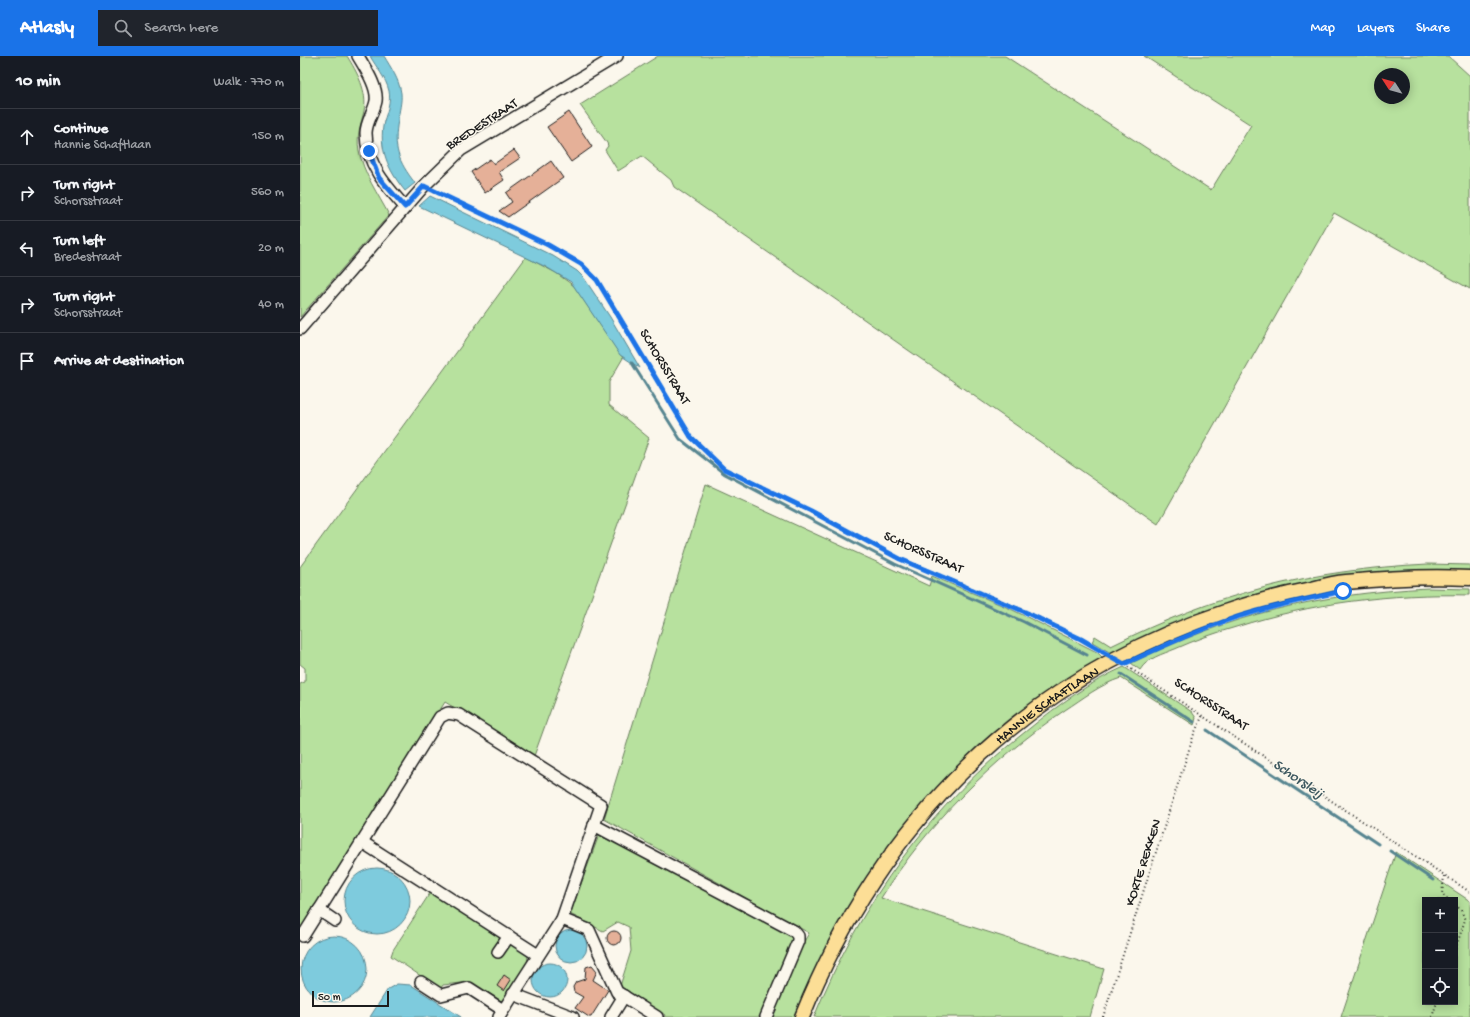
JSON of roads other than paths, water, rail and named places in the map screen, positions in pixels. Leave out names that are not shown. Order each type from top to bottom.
[{"type":"main road","name":"HANNIE SCHAFTLAAN","points":[[802,1017],[830,954],[859,901],[883,863],[930,804],[982,753],[1015,724],[1053,696],[1114,659],[1151,640],[1262,599],[1344,582],[1429,578],[1470,578]]},
{"type":"street","points":[[358,56],[374,86],[376,100],[366,132],[369,151],[379,178],[405,207]]},
{"type":"street","name":"BREDESTRAAT","points":[[300,329],[405,207],[461,150],[618,56]]},
{"type":"street","points":[[302,936],[440,717],[448,713],[459,715],[601,805],[562,919],[501,1013],[469,988],[441,994],[421,982]]},
{"type":"street","points":[[594,825],[794,931],[798,936],[798,941],[766,1017]]},
{"type":"street","points":[[362,842],[538,955]]},
{"type":"street","points":[[319,910],[335,921]]},
{"type":"street","points":[[562,919],[589,930],[617,992],[657,1017]]},
{"type":"street","points":[[498,952],[510,936]]},
{"type":"street","points":[[513,994],[573,1017]]},
{"type":"street","points":[[611,1017],[624,996]]},
{"type":"water","points":[[370,56],[384,56],[400,88],[401,100],[396,139],[398,154],[404,168],[415,183],[405,191],[389,167],[386,158],[382,140],[382,131],[389,103],[389,91],[388,86]]},
{"type":"water","points":[[430,196],[553,256],[577,271],[584,278],[610,317],[640,368],[620,355],[571,282],[546,267],[419,206]]},
{"type":"water","points":[[377,868],[389,871],[400,878],[407,889],[410,901],[407,913],[400,924],[389,931],[377,934],[365,931],[354,924],[347,913],[344,901],[347,889],[354,878],[365,871]]},
{"type":"water","points":[[571,930],[577,931],[584,937],[587,946],[586,952],[580,959],[571,962],[565,961],[558,955],[555,946],[556,940],[562,933]]},
{"type":"water","points":[[334,936],[347,939],[357,946],[364,956],[367,969],[364,982],[357,992],[347,999],[334,1002],[321,999],[311,992],[304,982],[301,969],[304,956],[311,946],[321,939]]},
{"type":"water","points":[[550,963],[562,968],[567,980],[562,992],[550,997],[538,992],[533,980],[538,968]]},
{"type":"water","points":[[397,984],[411,985],[461,1017],[370,1017],[388,989]]},
{"type":"waterway","name":"Schorsleij","points":[[632,363],[680,439],[725,474],[895,564],[1024,622],[1087,655]]},
{"type":"waterway","name":"Schorsleij","points":[[1121,674],[1194,722]]},
{"type":"waterway","name":"Schorsleij","points":[[1207,730],[1378,844]]},
{"type":"waterway","name":"Schorsleij","points":[[1390,851],[1433,880]]}]
